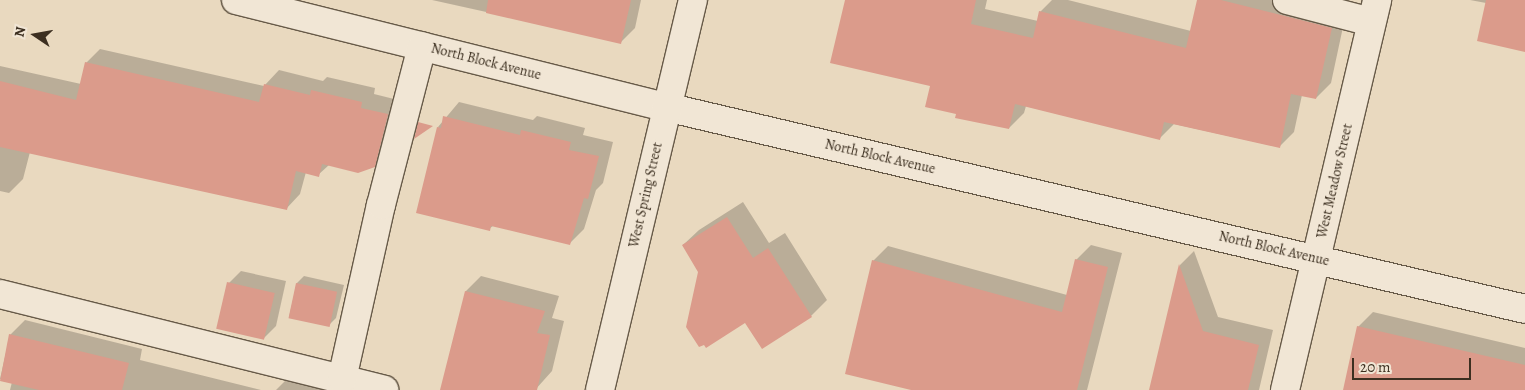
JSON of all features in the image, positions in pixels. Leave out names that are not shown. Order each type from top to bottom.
[{"type":"street","name":"North Block Avenue","points":[[236,0],[666,107],[1525,309]]},
{"type":"street","name":"West Spring Street","points":[[600,390],[693,0]]},
{"type":"street","points":[[1286,0],[1374,11]]},
{"type":"street","name":"West Meadow Street","points":[[1285,390],[1374,11]]},
{"type":"street","points":[[342,379],[381,205],[422,46]]},
{"type":"street","points":[[0,294],[384,390]]},
{"type":"building","points":[[488,0],[631,0],[621,44],[486,13]]},
{"type":"building","points":[[845,0],[976,0],[971,24],[1033,38],[1039,11],[1186,48],[1197,0],[1221,0],[1332,28],[1316,99],[1291,94],[1280,148],[1164,122],[1160,140],[1015,104],[1009,129],[955,118],[956,114],[925,107],[930,86],[830,63]]},
{"type":"building","points":[[1486,0],[1525,0],[1525,52],[1477,41]]},
{"type":"building","points":[[85,62],[259,102],[264,84],[310,95],[311,90],[362,102],[361,108],[388,114],[375,167],[358,173],[322,164],[319,177],[296,171],[287,210],[0,147],[0,81],[76,100]]},
{"type":"building","points":[[443,116],[520,135],[521,130],[571,142],[569,150],[599,156],[588,199],[584,198],[570,245],[491,226],[490,231],[416,213],[437,127],[441,128]]},
{"type":"building","points":[[418,122],[433,126],[414,139]]},
{"type":"building","points":[[727,217],[753,258],[768,248],[812,317],[762,349],[745,323],[706,348],[704,345],[699,347],[686,327],[698,272],[682,245]]},
{"type":"building","points":[[1075,259],[1108,267],[1077,390],[911,390],[845,374],[872,260],[1062,312]]},
{"type":"building","points":[[1179,264],[1203,331],[1259,345],[1248,390],[1149,390]]},
{"type":"building","points":[[227,282],[275,293],[264,340],[216,329]]},
{"type":"building","points":[[296,283],[337,292],[330,327],[289,318]]},
{"type":"building","points":[[465,291],[545,311],[537,333],[550,335],[537,390],[440,390]]},
{"type":"building","points":[[1357,326],[1525,365],[1525,390],[1343,390]]},
{"type":"building","points":[[9,334],[129,363],[122,390],[39,390],[0,381]]}]
